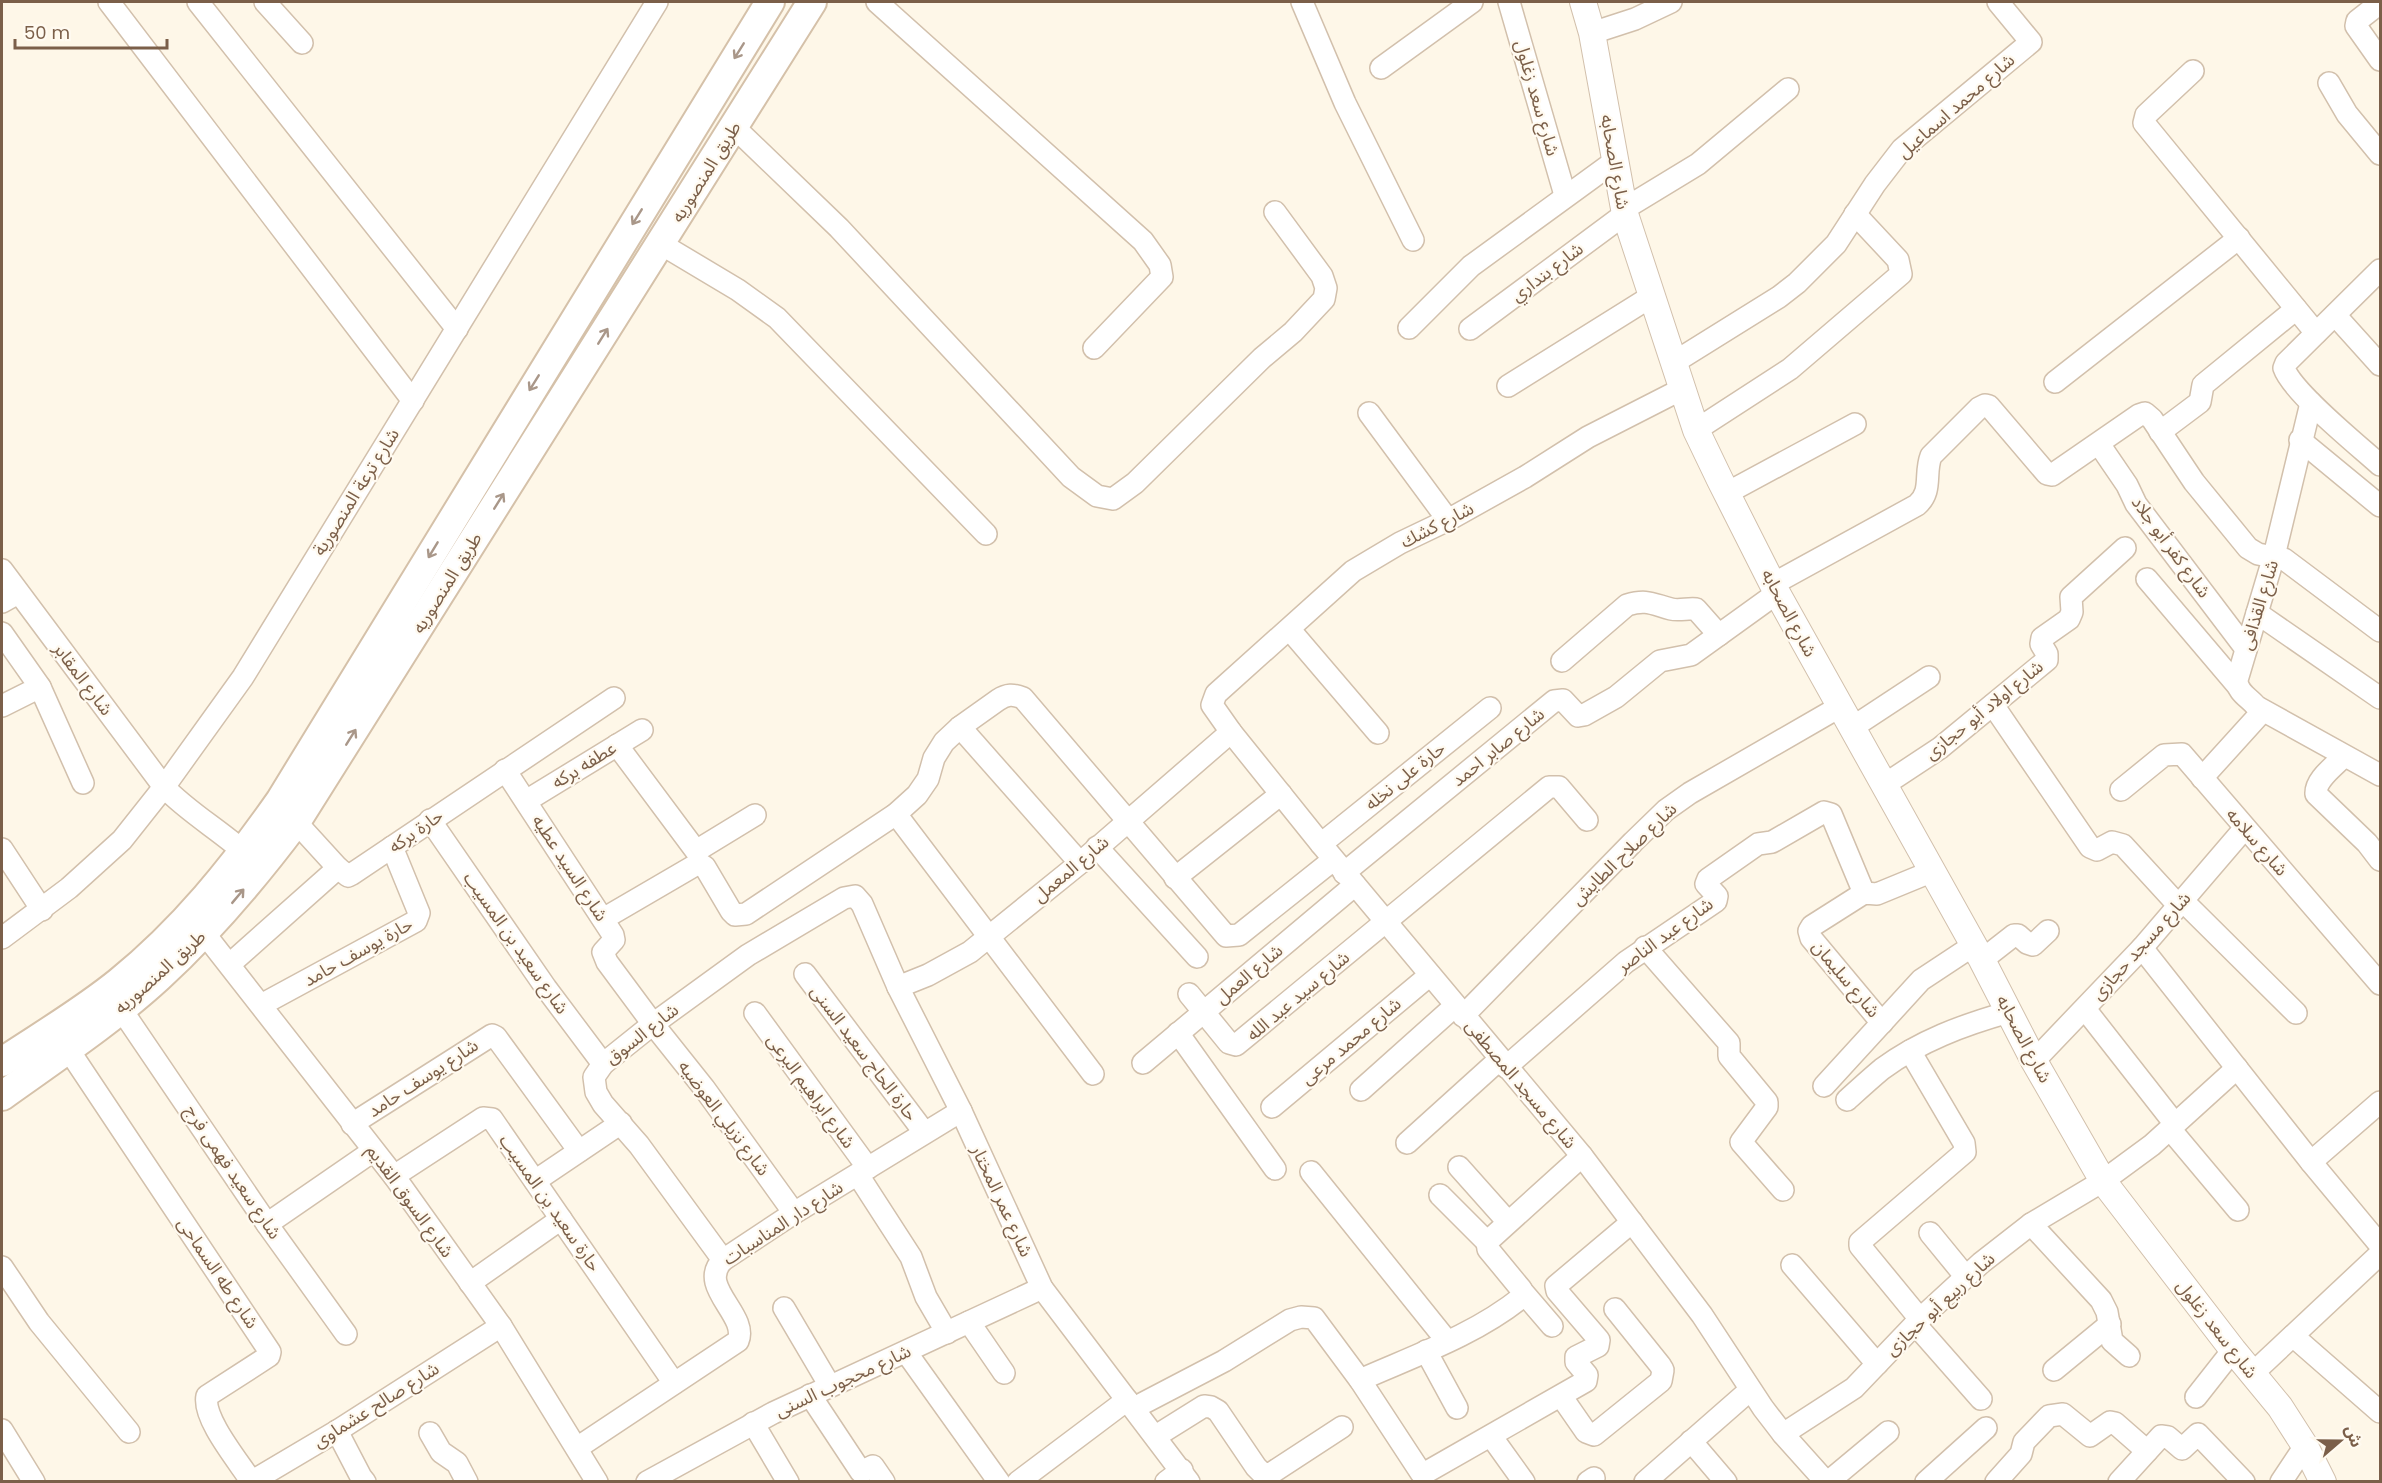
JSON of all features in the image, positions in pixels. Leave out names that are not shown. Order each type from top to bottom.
[{"type":"main road","name":"طريق المنصوريه","points":[[2,1062],[87,1006],[126,976],[185,921],[244,852],[280,801],[770,2]]},
{"type":"main road","name":"طريق المنصوريه","points":[[2,1096],[121,1009],[159,977],[204,933],[264,865],[296,822],[812,2]]},
{"type":"main road","points":[[717,87],[741,117]]},
{"type":"street","points":[[109,2],[412,401]]},
{"type":"street","points":[[198,2],[457,329]]},
{"type":"street","points":[[265,2],[302,43]]},
{"type":"street","name":"شارع ترعة المنصورية","points":[[2,938],[42,910],[122,840],[170,793],[243,678],[657,2]]},
{"type":"street","points":[[877,2],[1143,241],[1160,265],[1162,277],[1094,348]]},
{"type":"street","points":[[1302,2],[1345,103],[1413,240]]},
{"type":"street","points":[[1382,68],[1472,2]]},
{"type":"street","name":"شارع سعد زغلول","points":[[1509,2],[1565,195]]},
{"type":"street","name":"شارع الصحابه","points":[[1583,2],[1592,33],[1624,211],[1696,430],[1775,588],[1978,953],[2034,1061],[2103,1181]]},
{"type":"street","points":[[1592,33],[1635,19],[1671,2]]},
{"type":"street","name":"شارع محمد اسماعيل","points":[[1673,363],[1779,297],[1836,244],[1885,170],[1902,149],[2031,42],[1998,2]]},
{"type":"street","points":[[2380,3],[2357,21],[2356,26],[2380,60]]},
{"type":"street","points":[[2193,71],[2146,115],[2144,123],[2316,333]]},
{"type":"street","points":[[2329,83],[2347,114],[2380,154]]},
{"type":"street","name":"شارع بنداري","points":[[1470,329],[1624,211],[1698,164],[1788,89]]},
{"type":"street","points":[[741,117],[839,228],[1071,477],[1097,496],[1113,499],[1135,483],[1324,300],[1326,288],[1322,276],[1275,212]]},
{"type":"street","points":[[1409,328],[1471,266],[1615,160]]},
{"type":"street","points":[[1696,430],[1790,369],[1901,274],[1898,260],[1855,214]]},
{"type":"street","points":[[2055,382],[2239,238]]},
{"type":"street","points":[[661,244],[738,290],[777,318],[986,534]]},
{"type":"street","points":[[2380,270],[2286,363],[2284,371],[2311,403],[2380,465]]},
{"type":"street","points":[[1508,386],[1652,296]]},
{"type":"street","points":[[2160,432],[2200,402],[2203,385],[2296,309]]},
{"type":"street","points":[[2335,315],[2380,365]]},
{"type":"street","name":"شارع كشك","points":[[1216,694],[1290,630],[1353,571],[1400,543],[1448,520],[1525,477],[1588,437],[1682,389]]},
{"type":"street","name":"شارع القذافى","points":[[2237,685],[2274,556],[2300,440],[2311,403]]},
{"type":"street","name":"شارع صابر احمد","points":[[1338,865],[1554,701],[1563,700],[1578,716],[1584,715],[1616,697],[1660,661],[1691,655],[1719,635],[1775,588],[1917,505],[1926,493],[1930,456],[1979,408],[1985,405],[1995,411],[2050,475],[2055,475],[2098,444]]},
{"type":"street","points":[[1369,413],[1448,520]]},
{"type":"street","points":[[2098,444],[2139,415],[2145,413],[2149,415],[2194,482],[2243,543],[2258,554],[2284,558],[2380,630]]},
{"type":"street","points":[[1727,493],[1855,424]]},
{"type":"street","points":[[2300,440],[2380,506]]},
{"type":"street","name":"شارع كفر أبو جلاد","points":[[2098,444],[2127,485],[2136,504],[2246,649]]},
{"type":"street","name":"شارع اولاد أبو حجازى","points":[[1884,785],[1940,748],[2047,660],[2047,654],[2041,644],[2042,638],[2069,619],[2072,612],[2071,597],[2125,548]]},
{"type":"street","name":"شارع المقابر","points":[[2,570],[10,597],[170,793],[221,831],[244,852]]},
{"type":"street","points":[[2147,579],[2237,685],[2240,692],[2259,708],[2380,775]]},
{"type":"street","points":[[1562,661],[1627,604],[1637,602],[1649,601],[1670,609],[1696,609],[1719,635]]},
{"type":"street","points":[[2257,613],[2380,698]]},
{"type":"street","points":[[1290,630],[1378,733]]},
{"type":"street","points":[[2,633],[40,687],[83,783]]},
{"type":"street","name":"شارع صلاح الطايش","points":[[1361,1090],[1459,1011],[1666,810],[1689,793],[1929,677]]},
{"type":"street","points":[[2,706],[40,687]]},
{"type":"street","points":[[603,919],[699,863],[705,867],[731,911],[735,915],[746,914],[896,814],[917,795],[928,779],[934,758],[944,742],[960,727],[1006,695],[1015,694],[1023,698],[1222,934],[1231,937],[1239,935],[1338,865]]},
{"type":"street","name":"شارع مسجد المصطفى","points":[[1216,694],[1212,705],[1231,732],[1385,922],[1582,1156],[1702,1315],[1749,1389],[1783,1434],[1823,1480]]},
{"type":"street","name":"حارة بركه","points":[[338,868],[348,876],[352,874],[614,698]]},
{"type":"street","points":[[1993,705],[2090,847],[2097,850],[2112,842],[2122,845],[2296,1013]]},
{"type":"street","name":"حارة على نخله","points":[[1338,865],[1490,708]]},
{"type":"street","points":[[2202,778],[2259,716],[2259,708]]},
{"type":"street","points":[[960,727],[1080,863]]},
{"type":"street","name":"عطفه بركه","points":[[526,801],[642,730]]},
{"type":"street","name":"شارع المعمل","points":[[898,987],[970,952],[1080,863],[1231,732]]},
{"type":"street","points":[[617,745],[696,850],[755,814]]},
{"type":"street","name":"شارع سلامه","points":[[2121,790],[2164,755],[2181,754],[2380,984]]},
{"type":"street","points":[[2344,756],[2319,782],[2315,788],[2316,794],[2367,843],[2380,860]]},
{"type":"street","name":"شارع السيد عطيه","points":[[505,770],[614,937],[612,944],[603,952],[607,962],[653,1024]]},
{"type":"street","points":[[1385,922],[1549,786],[1559,787],[1587,820]]},
{"type":"street","points":[[1175,878],[1281,794]]},
{"type":"street","name":"شارع عبد الناصر","points":[[1407,1143],[1645,947],[1716,902],[1717,896],[1707,884],[1708,879],[1758,844],[1772,842],[1824,812],[1833,816],[1864,893]]},
{"type":"street","points":[[896,814],[1094,1074]]},
{"type":"street","name":"شارع سعيد بن المسيب","points":[[430,820],[546,988],[603,1064]]},
{"type":"street","points":[[230,964],[338,868],[296,822]]},
{"type":"street","name":"شارع مسجد حجازى","points":[[2034,1061],[2142,948],[2244,829]]},
{"type":"street","points":[[1097,847],[1197,957]]},
{"type":"street","name":"حارة يوسف حامد","points":[[261,1005],[416,921],[420,913],[392,848]]},
{"type":"street","points":[[2,849],[42,910]]},
{"type":"street","name":"شارع العمل","points":[[1143,1063],[1204,1012],[1338,865]]},
{"type":"street","name":"شارع سليمان","points":[[1882,1023],[1809,934],[1812,926],[1864,893],[1877,894],[1933,871]]},
{"type":"street","name":"شارع السوق","points":[[723,1260],[672,1189],[609,1111],[596,1092],[594,1077],[603,1064],[653,1024],[748,955],[844,898],[855,896]]},
{"type":"street","name":"شارع عمر المختار","points":[[855,896],[862,904],[898,987],[961,1111],[1042,1288],[1156,1436],[1179,1478]]},
{"type":"street","name":"شارع سيد عبد الله","points":[[1190,994],[1229,1043],[1236,1046],[1385,922]]},
{"type":"street","points":[[1824,1086],[1921,980],[2014,935],[2018,934],[2027,943],[2033,945],[2049,931]]},
{"type":"street","name":"شارع السوق القديم","points":[[204,933],[394,1176],[501,1326],[597,1482]]},
{"type":"street","points":[[1645,947],[1731,1045],[1729,1056],[1767,1102],[1767,1107],[1741,1142],[1784,1190]]},
{"type":"street","points":[[2142,948],[2311,1162],[2380,1245]]},
{"type":"street","name":"حارة الحاج سعيد السنى","points":[[805,974],[924,1132]]},
{"type":"street","name":"شارع محمد مرعى","points":[[1272,1107],[1430,975]]},
{"type":"street","name":"شارع سعيد فهمى فرج","points":[[121,1009],[267,1224],[346,1334]]},
{"type":"street","points":[[2085,1009],[2238,1210]]},
{"type":"street","points":[[1847,1100],[1882,1070],[1910,1051],[1963,1025],[2009,1012]]},
{"type":"street","name":"شارع ابراهيم البرعى","points":[[755,1013],[863,1171],[910,1257],[926,1297],[947,1333]]},
{"type":"street","name":"شارع نزيلي العوضيه","points":[[653,1024],[704,1088],[794,1213]]},
{"type":"street","points":[[1178,1033],[1275,1169]]},
{"type":"street","name":"شارع يوسف حامد","points":[[352,1124],[492,1035],[496,1036],[579,1151]]},
{"type":"street","name":"شارع طه السماحى","points":[[68,1049],[270,1352],[269,1356],[207,1396],[209,1416],[251,1481]]},
{"type":"street","points":[[1910,1051],[1964,1143],[1965,1152],[1961,1158],[1860,1242],[1860,1249],[1981,1399]]},
{"type":"street","name":"شارع ربيع أبو حجازى","points":[[1783,1434],[1844,1396],[1918,1321],[1966,1277],[2031,1224],[2103,1181],[2152,1145],[2237,1068]]},
{"type":"street","points":[[2311,1162],[2380,1102]]},
{"type":"street","name":"شارع دار المناسبات","points":[[577,1448],[738,1341],[740,1335],[715,1280],[718,1265],[723,1260],[794,1213],[961,1111]]},
{"type":"street","name":"حارة سعيد بن المسيب","points":[[394,1176],[486,1117],[492,1119],[674,1383]]},
{"type":"street","points":[[535,1181],[621,1123]]},
{"type":"street","points":[[267,1224],[373,1150]]},
{"type":"street","points":[[1487,1242],[1582,1156]]},
{"type":"street","points":[[1459,1167],[1508,1222]]},
{"type":"street","points":[[1311,1172],[1447,1341]]},
{"type":"street","name":"شارع سعد زغلول","points":[[2103,1181],[2233,1350],[2280,1407],[2305,1446],[2323,1482]]},
{"type":"street","points":[[1440,1195],[1487,1242],[1488,1249],[1552,1326]]},
{"type":"street","points":[[470,1283],[561,1219]]},
{"type":"street","points":[[1018,1482],[1131,1404],[1224,1361],[1290,1320],[1300,1317],[1314,1318],[1320,1324],[1360,1380],[1421,1478],[1586,1381],[1587,1375],[1576,1364],[1576,1357],[1598,1346],[1598,1337],[1557,1291],[1556,1286],[1632,1222]]},
{"type":"street","points":[[2031,1224],[2101,1300],[2107,1312],[2112,1341],[2129,1356]]},
{"type":"street","points":[[1930,1233],[1966,1277]]},
{"type":"street","points":[[2252,1374],[2380,1254]]},
{"type":"street","points":[[1792,1265],[1877,1364]]},
{"type":"street","points":[[2,1267],[39,1322],[129,1432]]},
{"type":"street","name":"شارع محجوب السنى","points":[[647,1482],[753,1423],[810,1395],[1042,1288]]},
{"type":"street","points":[[1360,1380],[1476,1326],[1522,1297],[1522,1291]]},
{"type":"street","points":[[784,1308],[830,1386]]},
{"type":"street","points":[[1561,1396],[1586,1432],[1593,1435],[1660,1382],[1664,1376],[1660,1365],[1615,1309]]},
{"type":"street","points":[[969,1322],[1004,1373]]},
{"type":"street","points":[[2054,1370],[2110,1324]]},
{"type":"street","name":"شارع صالح عشماوى","points":[[251,1481],[337,1431],[501,1326]]},
{"type":"street","points":[[2293,1336],[2380,1412]]},
{"type":"street","points":[[2196,1397],[2233,1350]]},
{"type":"street","points":[[1426,1351],[1458,1408]]},
{"type":"street","points":[[906,1352],[999,1482]]},
{"type":"street","points":[[1645,1482],[1749,1389]]},
{"type":"street","points":[[810,1395],[861,1472],[873,1466],[884,1482]]},
{"type":"street","points":[[1156,1436],[1204,1406],[1212,1407],[1218,1411],[1256,1467],[1262,1473],[1270,1474],[1342,1427]]},
{"type":"street","points":[[1996,1482],[2021,1454],[2024,1442],[2049,1416],[2056,1413],[2070,1418],[2090,1436],[2110,1422],[2115,1423],[2147,1450]]},
{"type":"street","points":[[753,1423],[788,1482]]},
{"type":"street","points":[[1926,1482],[1986,1428]]},
{"type":"street","points":[[2,1430],[34,1482]]},
{"type":"street","points":[[337,1431],[365,1482]]},
{"type":"street","points":[[1823,1480],[1888,1432]]},
{"type":"street","points":[[430,1433],[441,1452],[457,1463],[467,1482]]},
{"type":"street","points":[[2119,1482],[2163,1435],[2182,1449],[2198,1434],[2244,1482]]},
{"type":"street","points":[[1491,1436],[1524,1482]]},
{"type":"street","points":[[1691,1441],[1726,1482]]},
{"type":"street","points":[[2281,1482],[2305,1446]]}]
